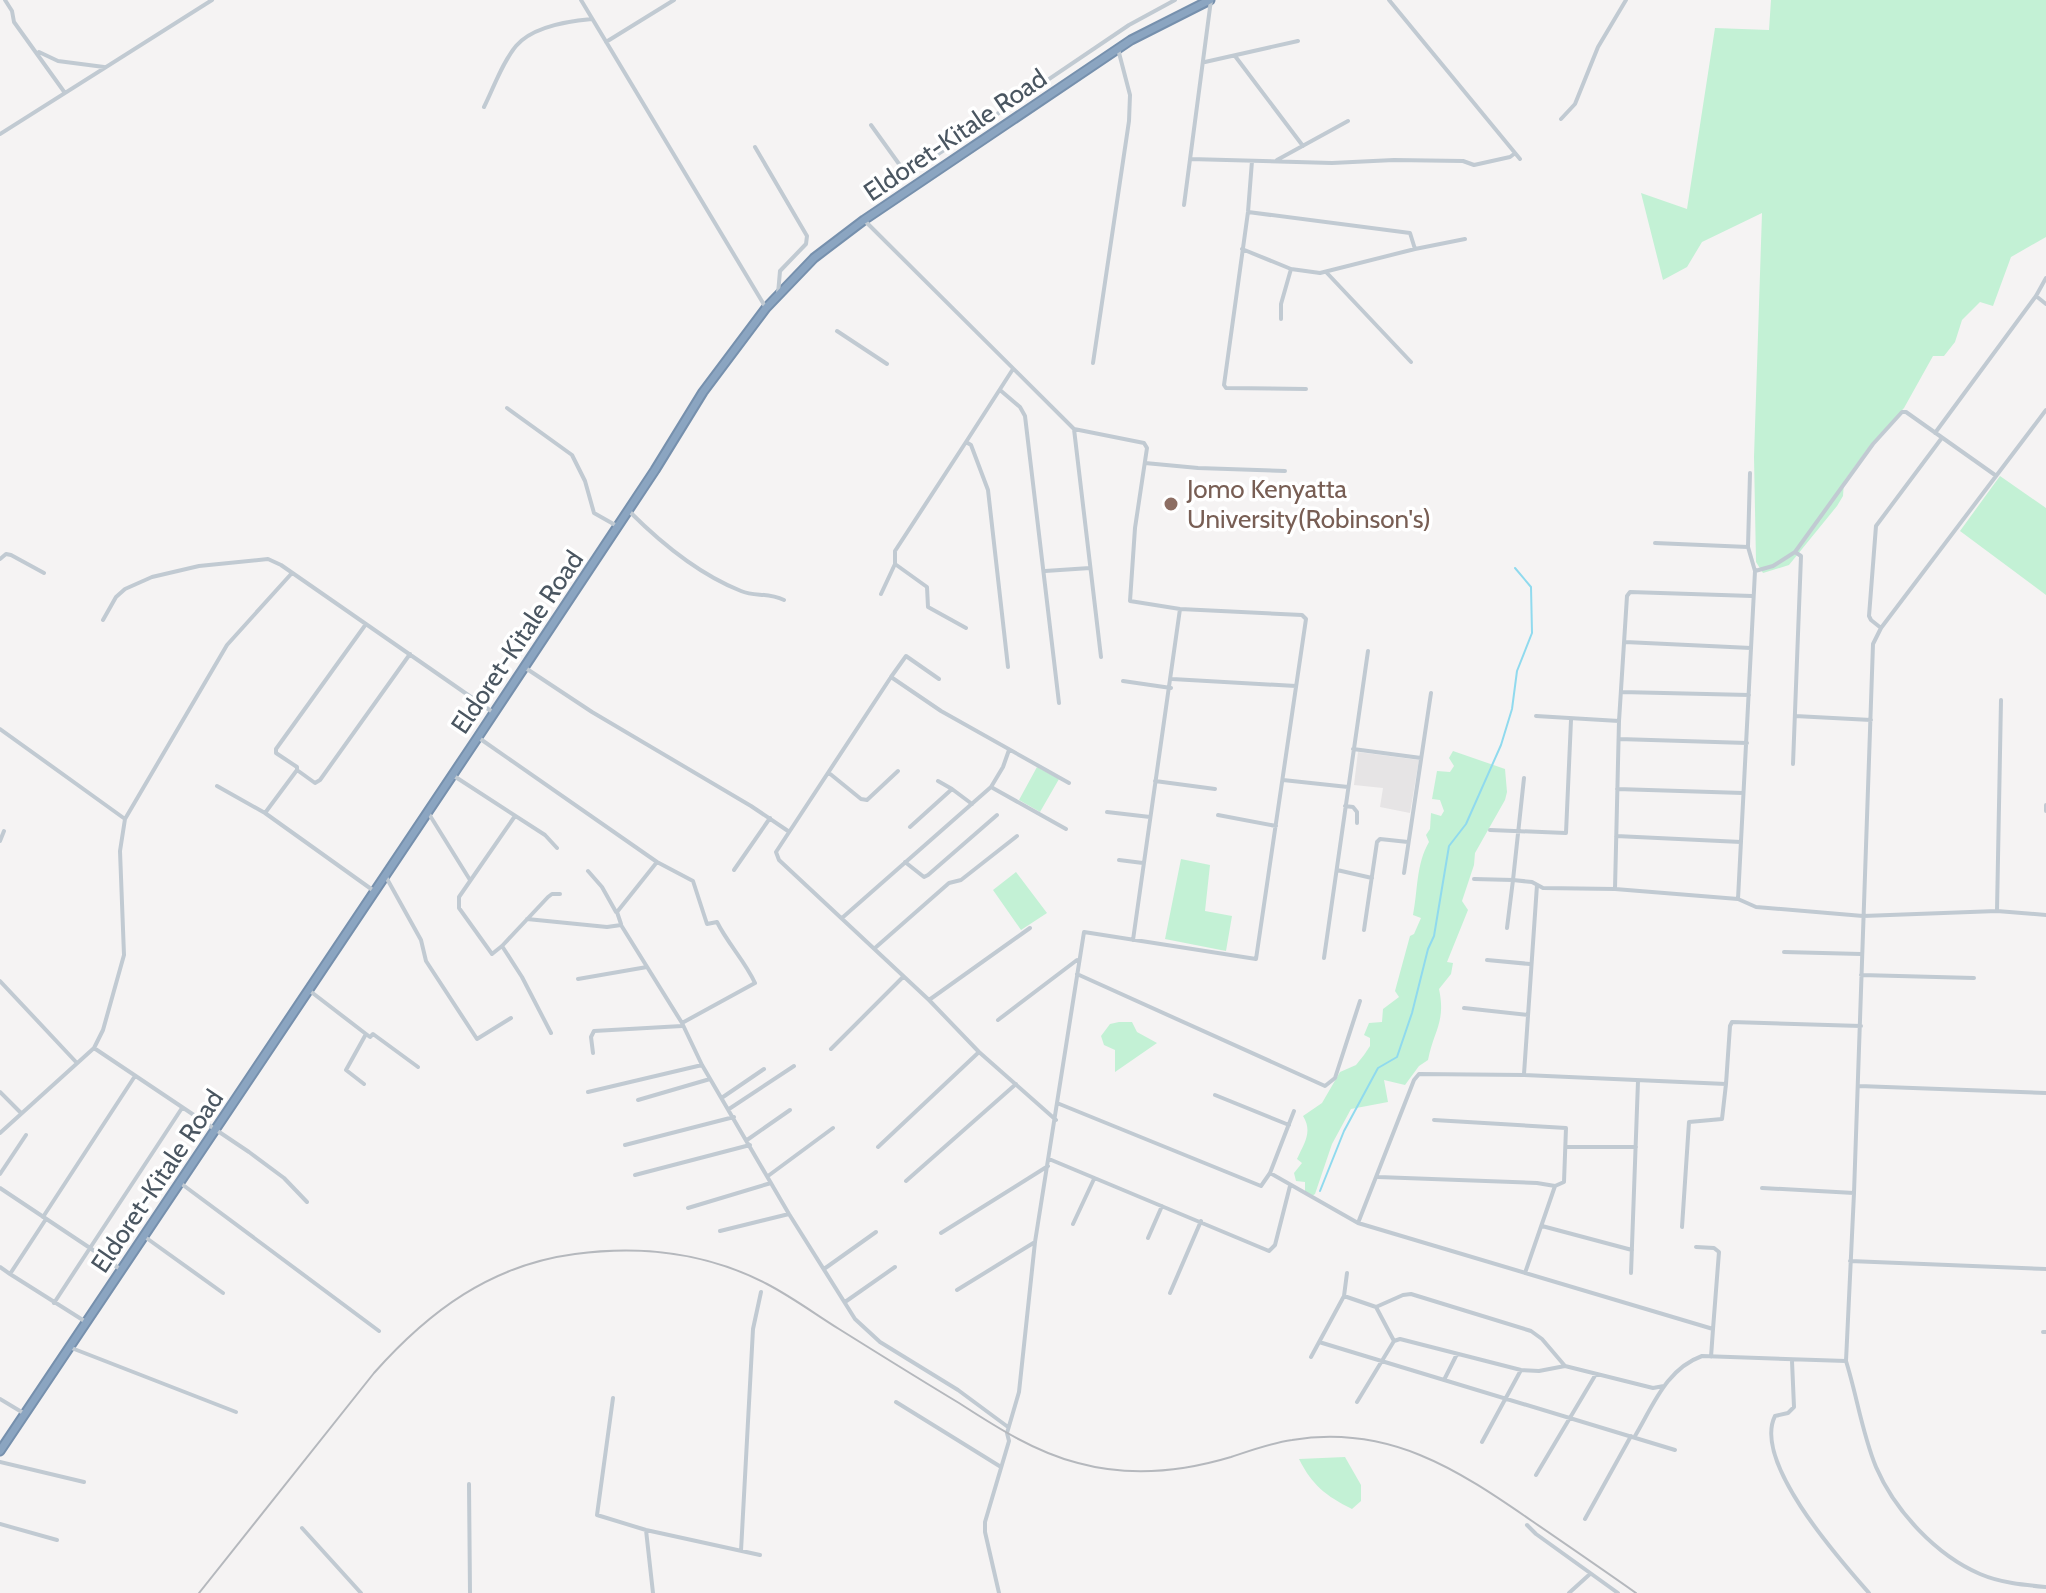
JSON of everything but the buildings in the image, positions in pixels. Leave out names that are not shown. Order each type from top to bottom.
[{"type":"highway","name":"Eldoret-Kitale Road","points":[[0,1451],[618,527],[703,392],[766,308],[814,258],[864,220],[1118,49],[1148,30],[1210,0]]},
{"type":"street","points":[[5,0],[14,22],[65,93]]},
{"type":"street","points":[[0,134],[212,0]]},
{"type":"street","points":[[581,0],[766,308]]},
{"type":"street","points":[[606,42],[674,0]]},
{"type":"street","points":[[871,125],[907,175],[1117,33],[1175,0]]},
{"type":"street","points":[[1184,205],[1205,62],[1210,0]]},
{"type":"street","points":[[1389,0],[1520,159]]},
{"type":"street","points":[[1561,119],[1575,104],[1598,47],[1626,0]]},
{"type":"street","points":[[484,107],[511,54],[526,38],[552,28],[592,19]]},
{"type":"street","points":[[1205,62],[1298,41]]},
{"type":"street","points":[[1093,363],[1129,121],[1130,95],[1118,49]]},
{"type":"street","points":[[37,51],[58,61],[105,67]]},
{"type":"street","points":[[1235,56],[1303,146]]},
{"type":"street","points":[[1275,162],[1348,121]]},
{"type":"street","points":[[755,147],[807,236],[806,244],[780,271],[777,296]]},
{"type":"street","points":[[1190,159],[1463,161],[1474,165],[1514,154]]},
{"type":"street","points":[[1252,161],[1224,385],[1226,388],[1306,389]]},
{"type":"street","points":[[1248,212],[1410,233],[1415,249]]},
{"type":"street","points":[[864,220],[1074,429],[1144,443],[1147,448],[1135,528],[1130,601],[1180,609],[1302,615],[1306,619],[1256,959],[1084,932],[1035,1242],[1019,1392],[1013,1420],[1008,1427],[1009,1441],[985,1532],[999,1593]]},
{"type":"street","points":[[1242,249],[1291,269],[1327,273],[1465,239]]},
{"type":"street","points":[[1281,319],[1281,304],[1291,269]]},
{"type":"street","points":[[1327,273],[1411,362]]},
{"type":"street","points":[[1935,433],[2046,278]]},
{"type":"street","points":[[2036,296],[2046,304]]},
{"type":"street","points":[[837,331],[887,364]]},
{"type":"street","points":[[881,594],[895,564],[895,551],[1013,369]]},
{"type":"street","points":[[1000,390],[1020,407],[1025,416],[1059,703]]},
{"type":"street","points":[[507,408],[572,455],[578,463],[594,513],[618,527]]},
{"type":"street","points":[[2046,410],[1881,628],[1873,644],[1859,1086],[1846,1361],[1875,1466],[1887,1489],[1930,1541],[1979,1574],[2001,1581],[2046,1587]]},
{"type":"street","points":[[1755,571],[1773,566],[1795,552],[1873,444],[1902,412],[1995,476]]},
{"type":"street","points":[[1074,429],[1101,657]]},
{"type":"street","points":[[1881,628],[1869,616],[1876,526],[1942,438]]},
{"type":"street","points":[[966,442],[974,453],[988,490],[1008,667]]},
{"type":"street","points":[[1145,463],[1285,471]]},
{"type":"street","points":[[1738,899],[1755,571],[1748,547],[1750,473]]},
{"type":"street","points":[[628,510],[661,541],[705,573],[745,593],[769,593],[784,600]]},
{"type":"street","points":[[1655,543],[1748,547]]},
{"type":"street","points":[[1793,764],[1801,556],[1795,552]]},
{"type":"street","points":[[0,559],[6,554],[11,555],[44,573]]},
{"type":"street","points":[[103,620],[116,597],[143,580],[174,571],[268,559],[494,713]]},
{"type":"street","points":[[895,564],[927,587],[928,607],[966,628]]},
{"type":"street","points":[[1044,571],[1090,568]]},
{"type":"street","points":[[0,1133],[94,1048],[108,1018],[124,955],[120,851],[125,819],[227,645],[292,573]]},
{"type":"street","points":[[1615,889],[1619,721],[1627,596],[1630,592],[1752,596]]},
{"type":"street","points":[[1133,940],[1180,609]]},
{"type":"street","points":[[366,624],[276,749],[276,753],[315,783],[410,654]]},
{"type":"street","points":[[1624,642],[1751,648]]},
{"type":"street","points":[[1324,958],[1368,651]]},
{"type":"street","points":[[939,679],[906,656],[776,850],[779,860],[929,1000],[979,1052],[1056,1120]]},
{"type":"street","points":[[524,667],[788,831]]},
{"type":"street","points":[[891,677],[941,711],[1069,783]]},
{"type":"street","points":[[1172,679],[1296,686]]},
{"type":"street","points":[[1123,681],[1171,688]]},
{"type":"street","points":[[1621,692],[1749,695]]},
{"type":"street","points":[[1404,873],[1431,693]]},
{"type":"street","points":[[1997,911],[2001,700]]},
{"type":"street","points":[[1536,716],[1619,721]]},
{"type":"street","points":[[1795,716],[1871,720]]},
{"type":"street","points":[[1490,830],[1564,835],[1567,832],[1571,720]]},
{"type":"street","points":[[0,729],[125,819]]},
{"type":"street","points":[[478,737],[657,862],[693,881],[707,924],[717,922],[755,983],[682,1025],[594,1031],[591,1037],[593,1053]]},
{"type":"street","points":[[1619,739],[1747,743]]},
{"type":"street","points":[[1353,749],[1421,758]]},
{"type":"street","points":[[842,918],[991,787],[1009,750]]},
{"type":"street","points":[[265,813],[297,770]]},
{"type":"street","points":[[829,773],[861,799],[867,800],[898,771]]},
{"type":"street","points":[[452,774],[545,835],[557,848]]},
{"type":"street","points":[[1507,928],[1524,778]]},
{"type":"street","points":[[1283,780],[1348,787]]},
{"type":"street","points":[[938,781],[972,804]]},
{"type":"street","points":[[1155,781],[1215,789]]},
{"type":"street","points":[[217,786],[265,813],[374,891]]},
{"type":"street","points":[[991,787],[1066,829]]},
{"type":"street","points":[[910,827],[952,789]]},
{"type":"street","points":[[1617,789],[1743,793]]},
{"type":"street","points":[[1345,806],[1353,807],[1357,812],[1357,823]]},
{"type":"street","points":[[427,812],[470,880]]},
{"type":"street","points":[[1107,812],[1150,817]]},
{"type":"street","points":[[905,862],[924,877],[928,875],[997,815]]},
{"type":"street","points":[[1218,815],[1276,826]]},
{"type":"street","points":[[515,816],[459,897],[459,908],[492,954],[552,894],[560,894]]},
{"type":"street","points":[[734,870],[770,818]]},
{"type":"street","points":[[0,841],[4,831]]},
{"type":"street","points":[[874,949],[949,883],[961,880],[1017,836]]},
{"type":"street","points":[[1616,836],[1741,842]]},
{"type":"street","points":[[1364,930],[1378,841],[1408,842]]},
{"type":"street","points":[[1119,860],[1143,863]]},
{"type":"street","points":[[617,912],[657,862]]},
{"type":"street","points":[[1337,870],[1372,878]]},
{"type":"street","points":[[588,871],[617,912],[621,925],[682,1025],[789,1214],[868,1333],[958,1390],[1008,1427]]},
{"type":"street","points":[[385,875],[421,940],[426,961],[477,1039],[511,1018]]},
{"type":"street","points":[[1474,879],[1513,880],[1543,888],[1615,889],[1738,899],[1756,907],[1863,916],[1997,911],[2046,915]]},
{"type":"street","points":[[1524,1075],[1537,885]]},
{"type":"street","points":[[527,919],[607,927],[621,925]]},
{"type":"street","points":[[929,1000],[1030,928]]},
{"type":"street","points":[[502,946],[551,1033]]},
{"type":"street","points":[[1784,952],[1861,954]]},
{"type":"street","points":[[998,1020],[1079,958]]},
{"type":"street","points":[[1487,960],[1530,964]]},
{"type":"street","points":[[578,979],[647,967]]},
{"type":"street","points":[[1076,974],[1325,1086],[1335,1078],[1360,1001]]},
{"type":"street","points":[[1861,975],[1974,978]]},
{"type":"street","points":[[831,1049],[903,977]]},
{"type":"street","points":[[0,981],[76,1062]]},
{"type":"street","points":[[309,989],[370,1037],[373,1034],[418,1067]]},
{"type":"street","points":[[1464,1008],[1528,1015]]},
{"type":"street","points":[[1682,1227],[1689,1122],[1722,1119],[1732,1022],[1861,1026]]},
{"type":"street","points":[[364,1084],[346,1070],[366,1034]]},
{"type":"street","points":[[94,1048],[284,1178],[307,1202]]},
{"type":"street","points":[[878,1147],[979,1052]]},
{"type":"street","points":[[588,1092],[702,1065]]},
{"type":"street","points":[[729,1109],[794,1066]]},
{"type":"street","points":[[722,1097],[764,1069]]},
{"type":"street","points":[[1358,1223],[1419,1074],[1524,1075],[1726,1084]]},
{"type":"street","points":[[10,1274],[135,1076]]},
{"type":"street","points":[[638,1100],[710,1079]]},
{"type":"street","points":[[1631,1273],[1638,1081]]},
{"type":"street","points":[[906,1181],[1016,1084]]},
{"type":"street","points":[[1859,1086],[2046,1093]]},
{"type":"street","points":[[0,1092],[21,1114]]},
{"type":"street","points":[[1215,1095],[1289,1125]]},
{"type":"street","points":[[1057,1103],[1259,1186],[1264,1185],[1270,1173],[1294,1111]]},
{"type":"street","points":[[54,1303],[182,1108]]},
{"type":"street","points":[[635,1175],[749,1143],[790,1110]]},
{"type":"street","points":[[625,1145],[734,1117]]},
{"type":"street","points":[[1377,1177],[1555,1186],[1564,1182],[1567,1129],[1563,1126],[1434,1120]]},
{"type":"street","points":[[768,1176],[833,1128]]},
{"type":"street","points":[[0,1174],[26,1135]]},
{"type":"street","points":[[1566,1147],[1636,1147]]},
{"type":"street","points":[[1049,1159],[1266,1250],[1273,1250],[1290,1186]]},
{"type":"street","points":[[941,1233],[1048,1166]]},
{"type":"street","points":[[1270,1173],[1358,1223],[1713,1329]]},
{"type":"street","points":[[1073,1224],[1094,1179]]},
{"type":"street","points":[[179,1182],[379,1331]]},
{"type":"street","points":[[688,1208],[771,1183]]},
{"type":"street","points":[[1525,1273],[1555,1186]]},
{"type":"street","points":[[1762,1188],[1854,1193]]},
{"type":"street","points":[[1,1189],[121,1270]]},
{"type":"street","points":[[1148,1238],[1162,1206]]},
{"type":"street","points":[[720,1231],[789,1214]]},
{"type":"street","points":[[1170,1293],[1201,1221]]},
{"type":"street","points":[[1541,1226],[1632,1250]]},
{"type":"street","points":[[824,1269],[876,1232]]},
{"type":"street","points":[[144,1236],[223,1293]]},
{"type":"street","points":[[957,1290],[1035,1242]]},
{"type":"street","points":[[1696,1247],[1714,1248],[1719,1252],[1711,1357]]},
{"type":"street","points":[[1850,1261],[2046,1269]]},
{"type":"street","points":[[0,1267],[86,1322]]},
{"type":"street","points":[[845,1302],[895,1267]]},
{"type":"street","points":[[1311,1357],[1344,1296],[1347,1273]]},
{"type":"street","points":[[741,1551],[753,1329],[761,1292]]},
{"type":"street","points":[[1344,1296],[1376,1307],[1411,1294],[1446,1304],[1531,1331],[1565,1366]]},
{"type":"street","points":[[1376,1307],[1394,1341]]},
{"type":"street","points":[[1357,1402],[1394,1341],[1403,1339],[1521,1370],[1539,1371],[1565,1366],[1653,1388],[1664,1386]]},
{"type":"street","points":[[1319,1342],[1675,1450]]},
{"type":"street","points":[[69,1347],[236,1412]]},
{"type":"street","points":[[1444,1380],[1457,1354]]},
{"type":"street","points":[[1585,1519],[1664,1386],[1689,1361],[1702,1356],[1846,1361]]},
{"type":"street","points":[[1792,1361],[1794,1407],[1788,1413],[1775,1416],[1772,1423],[1778,1462],[1804,1515],[1869,1593]]},
{"type":"street","points":[[1482,1442],[1521,1370]]},
{"type":"street","points":[[1536,1475],[1596,1374]]},
{"type":"street","points":[[613,1398],[597,1515],[646,1530],[760,1555]]},
{"type":"street","points":[[0,1399],[25,1414]]},
{"type":"street","points":[[896,1402],[1001,1467]]},
{"type":"street","points":[[0,1462],[84,1482]]},
{"type":"street","points":[[469,1484],[470,1593]]},
{"type":"street","points":[[0,1524],[57,1540]]},
{"type":"street","points":[[1527,1525],[1618,1593]]},
{"type":"street","points":[[302,1528],[361,1593]]},
{"type":"street","points":[[646,1530],[653,1593]]},
{"type":"street","points":[[1569,1593],[1590,1574]]},
{"type":"shaded area","points":[[1358,752],[1419,760],[1410,813],[1380,807],[1383,788],[1354,785]]},
{"type":"green space","points":[[1771,0],[2046,0],[2046,237],[2011,257],[1993,306],[1980,302],[1962,320],[1955,342],[1944,356],[1933,356],[1904,408],[1871,444],[1844,481],[1843,496],[1837,506],[1789,565],[1763,573],[1756,562],[1754,457],[1762,213],[1702,242],[1687,267],[1663,280],[1641,193],[1687,209],[1715,28],[1769,30]]},
{"type":"green space","points":[[2000,476],[2046,508],[2046,595],[1960,531]]},
{"type":"green space","points":[[1453,751],[1505,769],[1507,792],[1475,853],[1462,901],[1468,910],[1447,962],[1453,963],[1451,974],[1439,989],[1440,1018],[1428,1060],[1419,1066],[1405,1085],[1384,1080],[1388,1102],[1351,1109],[1332,1144],[1312,1196],[1305,1192],[1305,1182],[1296,1181],[1294,1173],[1302,1163],[1297,1159],[1307,1132],[1303,1116],[1322,1103],[1340,1072],[1356,1065],[1370,1046],[1370,1038],[1364,1035],[1369,1023],[1382,1022],[1383,1009],[1399,997],[1395,991],[1410,936],[1421,918],[1413,915],[1420,868],[1429,842],[1426,835],[1430,829],[1431,813],[1441,816],[1444,811],[1440,800],[1432,799],[1437,771],[1450,772],[1454,766],[1449,758]]},
{"type":"green space","points":[[1037,767],[1059,779],[1040,812],[1019,800]]},
{"type":"green space","points":[[1181,859],[1210,865],[1205,911],[1232,916],[1226,951],[1165,939]]},
{"type":"green space","points":[[1016,872],[1047,913],[1021,930],[993,890]]},
{"type":"green space","points":[[1132,1022],[1137,1032],[1157,1043],[1115,1072],[1115,1050],[1104,1045],[1101,1036],[1110,1024]]},
{"type":"green space","points":[[1345,1457],[1361,1485],[1361,1501],[1352,1509],[1321,1489],[1299,1459]]},
{"type":"waterway","points":[[1320,1191],[1344,1131],[1378,1068],[1397,1057],[1434,936],[1449,846],[1466,824],[1501,745],[1512,709],[1517,671],[1532,633],[1531,587],[1515,568]]},
{"type":"railway","points":[[199,1593],[374,1373],[417,1330],[464,1294],[489,1280],[545,1260],[600,1251],[674,1254],[745,1273],[785,1294],[1002,1430],[1031,1446],[1078,1463],[1116,1470],[1155,1471],[1212,1462],[1292,1440],[1327,1437],[1390,1445],[1420,1455],[1476,1484],[1636,1593]]},
{"type":"place","name":"Jomo Kenyatta University(Robinson's)","points":[[1171,504]]}]
